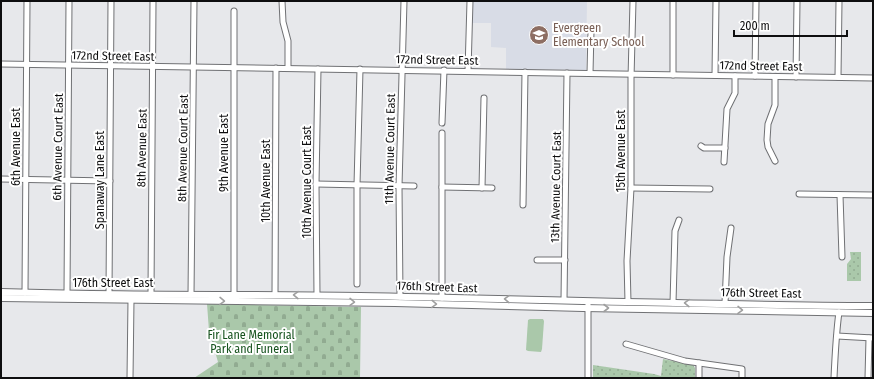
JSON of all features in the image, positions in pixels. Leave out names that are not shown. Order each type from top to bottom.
[{"type":"main road","name":"176th Street East","points":[[1,295],[25,293],[400,296],[564,300],[588,305],[628,302],[673,303],[796,312],[873,312]]},
{"type":"main road","points":[[121,300],[128,297],[148,297],[151,294]]},
{"type":"main road","name":"176th Street East","points":[[1,295],[121,300],[367,302],[518,306],[701,306],[725,303],[871,306]]},
{"type":"main road","points":[[163,300],[167,297],[188,297],[191,295]]},
{"type":"main road","points":[[367,302],[373,300],[396,299],[400,296]]},
{"type":"main road","points":[[518,306],[524,303],[560,303],[564,300]]},
{"type":"main road","points":[[796,312],[803,308],[824,308],[828,306]]},
{"type":"main road","points":[[839,312],[842,309],[862,309],[871,306]]},
{"type":"street","name":"6th Avenue East","points":[[25,293],[27,1]]},
{"type":"street","name":"6th Avenue Court East","points":[[66,294],[69,1]]},
{"type":"street","name":"Spanaway Lane East","points":[[109,294],[111,1]]},
{"type":"street","name":"8th Avenue East","points":[[151,294],[153,1]]},
{"type":"street","name":"8th Avenue Court East","points":[[191,295],[194,1]]},
{"type":"street","points":[[282,1],[283,22],[288,41],[288,68]]},
{"type":"street","name":"11th Avenue Court East","points":[[400,296],[399,186],[404,1]]},
{"type":"street","points":[[468,71],[470,1]]},
{"type":"street","name":"15th Avenue East","points":[[628,302],[627,261],[631,188],[633,1]]},
{"type":"street","points":[[673,1],[673,75]]},
{"type":"street","points":[[715,75],[716,1]]},
{"type":"street","points":[[755,76],[756,1]]},
{"type":"street","points":[[796,77],[798,1]]},
{"type":"street","points":[[838,77],[839,1]]},
{"type":"street","name":"9th Avenue East","points":[[234,11],[234,295]]},
{"type":"street","points":[[590,73],[591,31]]},
{"type":"street","name":"172nd Street East","points":[[1,64],[873,78]]},
{"type":"street","name":"10th Avenue East","points":[[275,295],[276,68]]},
{"type":"street","name":"10th Avenue Court East","points":[[317,295],[316,184],[318,69]]},
{"type":"street","points":[[357,284],[357,185],[360,69]]},
{"type":"street","points":[[442,123],[444,70]]},
{"type":"street","points":[[523,205],[525,72]]},
{"type":"street","name":"13th Avenue Court East","points":[[564,300],[567,73]]},
{"type":"street","points":[[724,162],[727,109],[735,93],[735,76]]},
{"type":"street","points":[[775,76],[774,105],[768,124],[767,140],[768,147],[775,162]]},
{"type":"street","points":[[482,188],[484,98]]},
{"type":"street","points":[[442,133],[442,298]]},
{"type":"street","points":[[701,146],[704,148],[725,148]]},
{"type":"street","points":[[1,179],[110,181]]},
{"type":"street","points":[[316,184],[414,186]]},
{"type":"street","points":[[442,188],[492,188]]},
{"type":"street","points":[[631,188],[710,189]]},
{"type":"street","points":[[799,194],[873,195]]},
{"type":"street","points":[[840,194],[842,257]]},
{"type":"street","points":[[673,303],[675,231],[679,220]]},
{"type":"street","points":[[725,303],[727,257],[731,228]]},
{"type":"street","points":[[537,260],[565,260]]},
{"type":"street","points":[[130,378],[131,300]]},
{"type":"street","points":[[588,305],[588,378]]},
{"type":"street","points":[[834,378],[835,344],[839,312]]},
{"type":"street","points":[[837,336],[871,338],[868,378]]},
{"type":"street","points":[[626,344],[678,360],[742,369],[742,378]]},
{"type":"street","points":[[699,363],[699,378]]},
{"type":"shaded area","name":"Evergreen Elementary School","points":[[472,1],[587,1],[586,70],[506,69],[506,48],[491,47],[491,23],[472,23]]},
{"type":"green space","points":[[850,252],[861,252],[861,281],[847,281],[847,264],[851,259]]},
{"type":"green space","name":"Fir Lane Memorial Park and Funeral","points":[[207,304],[361,307],[360,378],[194,378],[218,362],[209,331]]},
{"type":"green space","points":[[543,319],[544,321],[541,352],[526,350],[528,320]]},
{"type":"green space","points":[[663,359],[693,365],[695,368],[695,378],[593,378],[593,365],[661,376]]},
{"type":"place","name":"Evergreen Elementary School","points":[[539,35]]}]
